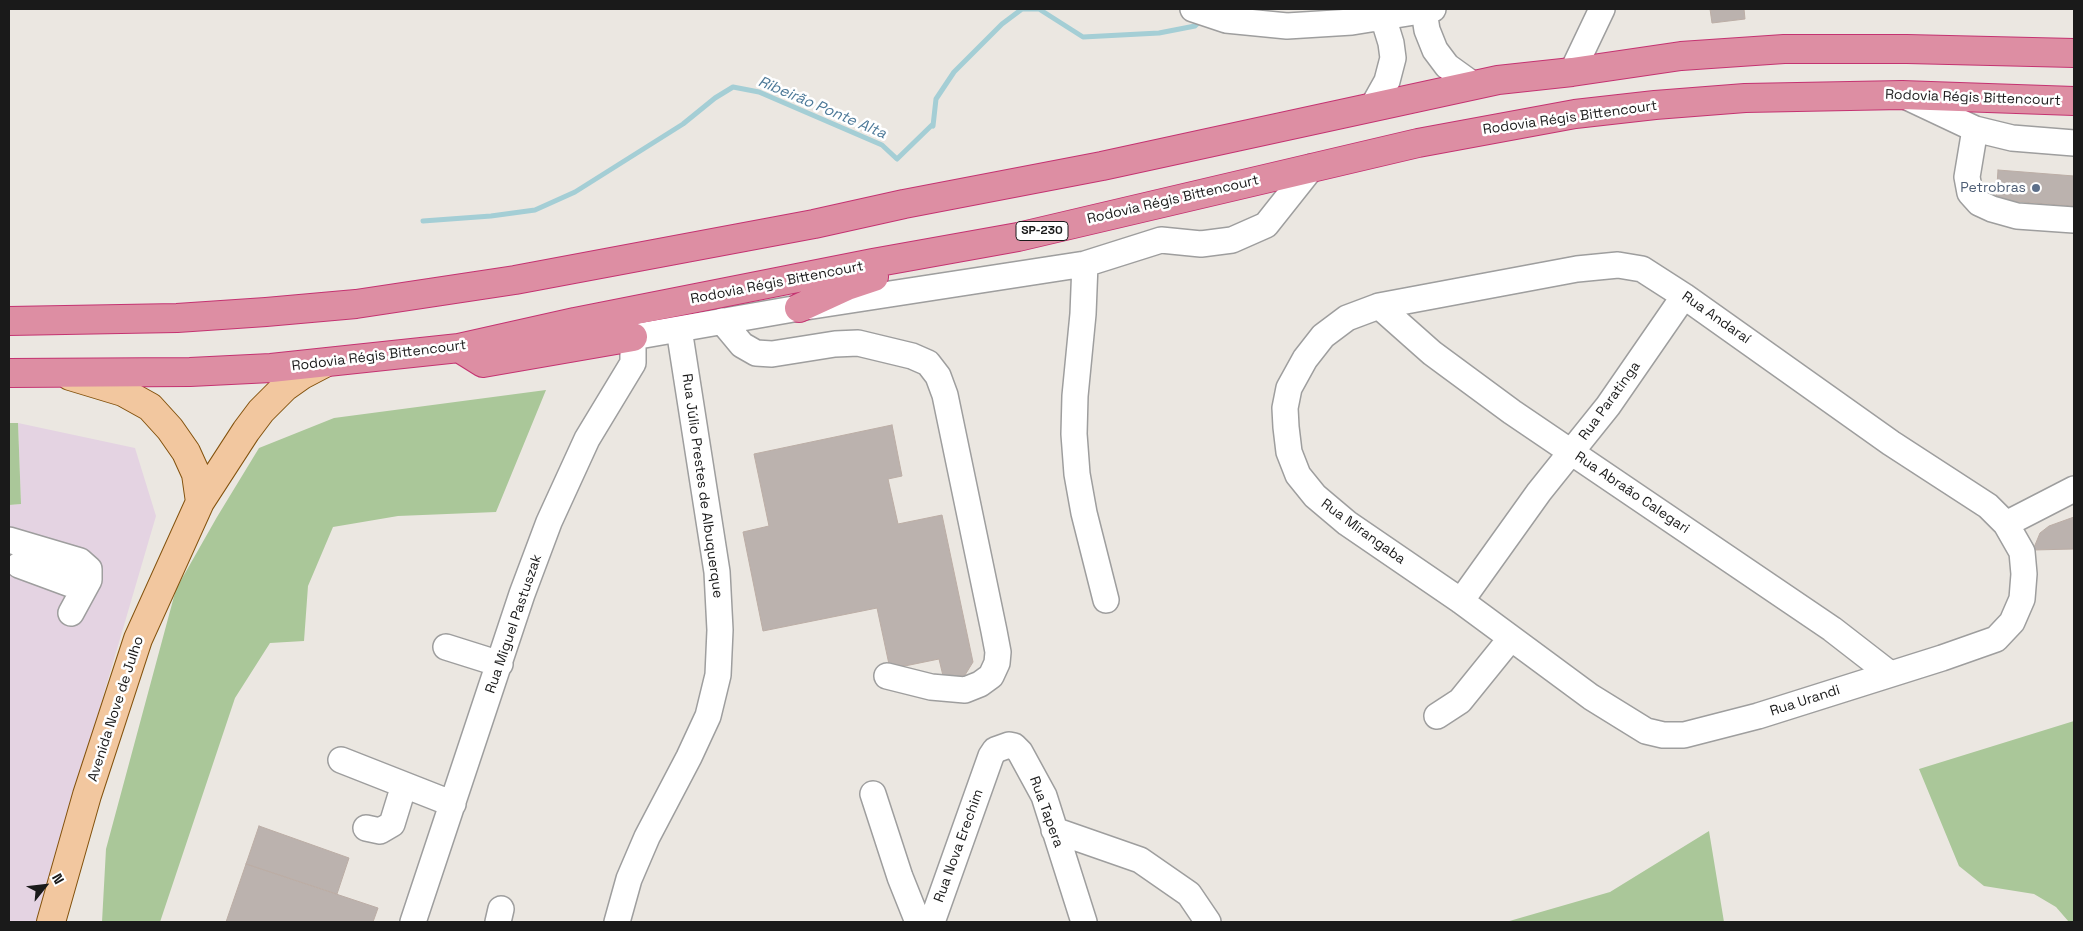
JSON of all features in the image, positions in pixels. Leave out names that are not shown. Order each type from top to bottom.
[{"type":"highway","points":[[9,321],[177,318],[266,312],[356,304],[506,282],[814,224],[904,204],[1102,166],[1472,84],[1681,56],[1784,49],[1907,49],[2074,54]]},
{"type":"highway","name":"Rodovia Régis Bittencourt","points":[[9,373],[190,372],[322,364],[459,348],[575,322],[874,263],[1018,237],[1428,141],[1584,113],[1745,98],[1902,95],[2074,101]]},
{"type":"highway","points":[[799,308],[847,286],[883,274],[957,256],[1018,237]]},
{"type":"highway","points":[[459,348],[483,363],[633,337]]},
{"type":"main road","name":"Avenida Nove de Julho","points":[[51,922],[87,796],[138,639],[200,502],[240,438],[261,411],[285,387],[322,364]]},
{"type":"main road","points":[[63,374],[123,392],[150,407],[170,429],[186,452],[196,474],[200,502]]},
{"type":"street","points":[[1572,72],[1602,9]]},
{"type":"street","points":[[1201,12],[1226,20],[1244,23],[1288,26],[1352,22],[1429,10],[1427,30],[1435,50],[1447,66],[1472,84]]},
{"type":"street","points":[[1374,106],[1387,81],[1393,58],[1392,43],[1383,17]]},
{"type":"street","points":[[1902,95],[1975,129],[2012,138],[2074,143]]},
{"type":"street","points":[[1975,129],[1967,178],[1970,193],[1978,203],[1992,210],[2017,216],[2074,220]]},
{"type":"street","points":[[633,337],[799,308],[1086,264],[1161,240],[1201,244],[1232,240],[1266,225],[1312,167]]},
{"type":"street","points":[[1086,264],[1075,396],[1074,434],[1077,474],[1084,513],[1106,600]]},
{"type":"street","name":"Rua Andaraí","points":[[1379,306],[1599,266],[1618,265],[1642,269],[1684,296],[1892,443],[1988,506],[2006,524]]},
{"type":"street","name":"Rua Paratinga","points":[[1462,601],[1500,550],[1539,492],[1608,406],[1684,296]]},
{"type":"street","name":"Rua Abraão Calegari","points":[[1379,306],[1432,353],[1512,412],[1832,629],[1890,674]]},
{"type":"street","name":"Rua Mirangaba","points":[[1379,306],[1347,318],[1323,336],[1305,359],[1289,388],[1285,408],[1289,452],[1298,475],[1315,496],[1347,524],[1462,601],[1511,638]]},
{"type":"street","points":[[722,321],[742,345],[756,353],[772,354],[835,344],[858,343],[912,356],[928,363],[938,376],[949,414],[994,631],[998,652],[997,663],[991,676],[980,684],[965,690],[930,687],[888,676]]},
{"type":"street","name":"Rua Júlio Prestes de Albuquerque","points":[[617,922],[630,879],[647,837],[708,716],[718,675],[720,630],[717,572],[679,329]]},
{"type":"street","name":"Rua Miguel Pastuszak","points":[[413,922],[522,594],[549,522],[587,439],[633,363],[633,337]]},
{"type":"street","points":[[2006,524],[2074,489]]},
{"type":"street","name":"Rua Urandi","points":[[1511,638],[1591,697],[1646,731],[1663,735],[1684,735],[1713,729],[1996,639],[2012,622],[2022,599],[2024,574],[2022,552],[2006,524]]},
{"type":"street","points":[[9,540],[80,561],[89,569],[89,580],[72,613]]},
{"type":"street","points":[[19,565],[84,589]]},
{"type":"street","points":[[1437,716],[1460,701],[1511,638]]},
{"type":"street","points":[[446,647],[500,664]]},
{"type":"street","name":"Rua Tapera","points":[[986,770],[995,750],[1009,745],[1014,746],[1020,752],[1044,796],[1084,922]]},
{"type":"street","points":[[341,760],[453,804]]},
{"type":"street","name":"Rua Nova Erechim","points":[[932,922],[986,770]]},
{"type":"street","points":[[366,828],[380,831],[392,824],[404,784]]},
{"type":"street","points":[[873,794],[897,869],[918,922]]},
{"type":"street","points":[[1054,830],[1140,860],[1189,894],[1208,922]]},
{"type":"shaded area","points":[[18,423],[135,448],[156,516],[37,922],[9,922],[9,505],[21,504]]},
{"type":"green space","points":[[546,390],[496,512],[398,516],[333,527],[308,586],[304,641],[270,643],[235,698],[160,922],[102,922],[106,849],[176,589],[259,448],[334,418]]},
{"type":"green space","points":[[9,423],[18,423],[21,504],[9,505]]},
{"type":"green space","points":[[2074,721],[2074,922],[2069,922],[2056,907],[2034,894],[1984,886],[1959,866],[1919,769]]},
{"type":"green space","points":[[1709,831],[1724,922],[1506,922],[1610,892]]},
{"type":"building","points":[[1710,9],[1744,9],[1745,19],[1712,23]]},
{"type":"building","name":"Petrobras","points":[[1998,170],[2074,176],[2074,206],[1996,200]]},
{"type":"building","points":[[892,425],[902,476],[888,479],[898,524],[942,515],[973,662],[965,675],[944,680],[939,659],[890,669],[877,608],[763,631],[743,532],[769,526],[754,454]]},
{"type":"building","points":[[2074,517],[2074,549],[2033,550],[2040,533],[2049,526]]},
{"type":"building","points":[[259,826],[349,858],[337,894],[246,864]]},
{"type":"building","points":[[246,864],[378,908],[373,922],[226,922]]},
{"type":"waterway","name":"Ribeirão Ponte Alta","points":[[423,221],[491,216],[535,210],[575,192],[683,124],[715,98],[733,87],[759,92],[882,145],[897,159],[933,126],[936,99],[954,72],[1002,24],[1022,9],[1039,9],[1083,37],[1159,33],[1195,26],[1202,19]]},
{"type":"place","name":"Petrobras","points":[[2036,188]]}]
